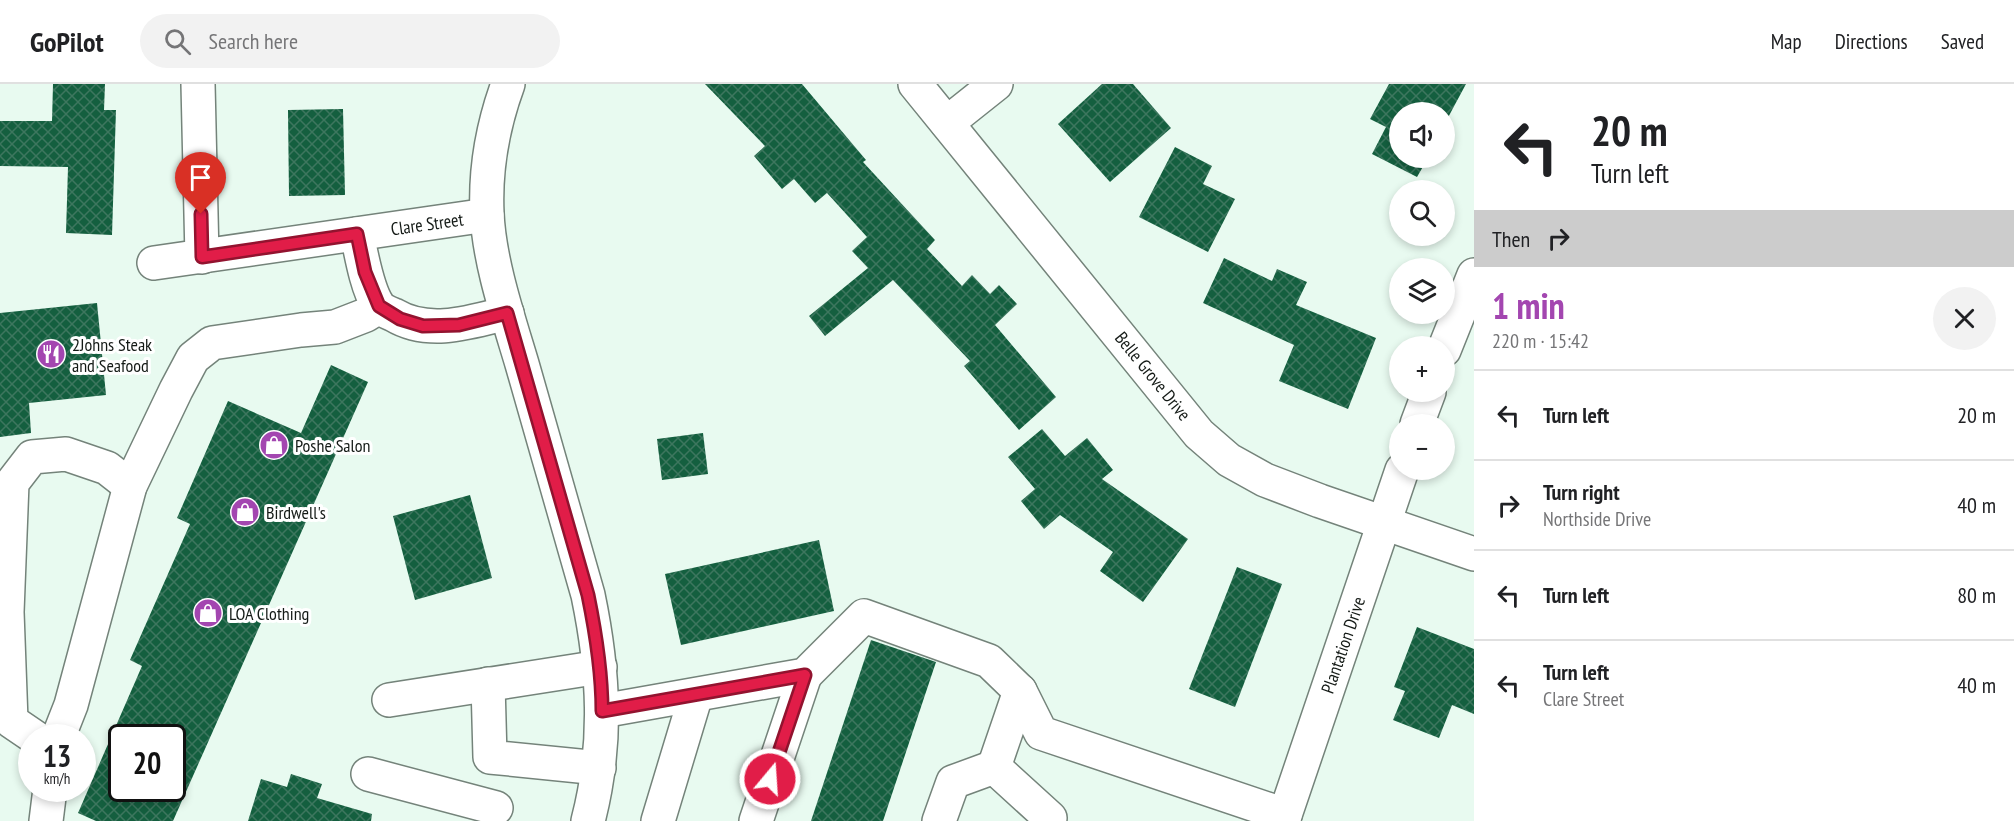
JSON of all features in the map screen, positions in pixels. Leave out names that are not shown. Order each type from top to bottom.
[{"type":"street","points":[[198,84],[202,257]]},
{"type":"street","points":[[508,84],[491,146],[487,182],[487,215],[491,248],[507,313],[588,595],[596,633],[602,711],[599,768],[588,821]]},
{"type":"street","name":"Belle Grove Drive","points":[[915,84],[1199,434],[1229,460],[1265,480],[1474,554]]},
{"type":"street","points":[[947,123],[996,84]]},
{"type":"street","name":"Clare Street","points":[[154,263],[487,215]]},
{"type":"street","points":[[357,234],[365,272],[379,306],[400,319],[423,326],[459,325],[507,313]]},
{"type":"street","points":[[1450,336],[1474,275]]},
{"type":"street","points":[[64,724],[71,705],[130,486],[193,358],[212,343],[335,327],[366,315],[379,306]]},
{"type":"street","points":[[18,726],[11,721],[7,612],[12,483],[33,457],[66,454],[107,468],[130,486]]},
{"type":"street","name":"Plantation Drive","points":[[1284,818],[1399,480]]},
{"type":"street","points":[[756,821],[805,675],[864,616],[989,661],[1020,691],[1041,733],[1284,818]]},
{"type":"street","points":[[389,700],[600,667]]},
{"type":"street","points":[[602,711],[805,675]]},
{"type":"street","points":[[368,774],[494,815],[488,684]]},
{"type":"street","points":[[994,767],[1020,691]]},
{"type":"street","points":[[658,821],[696,695]]},
{"type":"street","points":[[490,757],[599,768]]},
{"type":"street","points":[[994,767],[1053,820]]},
{"type":"street","points":[[939,821],[953,782],[994,767]]},
{"type":"street","points":[[46,821],[48,802]]},
{"type":"building","points":[[53,84],[105,84],[104,110],[116,110],[112,235],[66,233],[68,167],[0,166],[0,121],[52,121]]},
{"type":"building","points":[[705,84],[802,84],[866,160],[863,162],[935,240],[927,249],[962,286],[972,275],[990,294],[999,285],[1017,304],[995,325],[1056,397],[1019,430],[964,366],[970,361],[893,280],[825,336],[809,316],[868,268],[852,251],[867,237],[827,193],[815,203],[794,179],[782,189],[754,156],[765,146]]},
{"type":"building","points":[[1102,84],[1133,84],[1171,128],[1110,182],[1058,124]]},
{"type":"building","points":[[1389,84],[1466,84],[1455,104],[1455,102],[1389,102],[1389,163],[1372,154],[1386,127],[1370,119]]},
{"type":"building","points":[[343,109],[345,195],[289,196],[288,110]]},
{"type":"building","points":[[1175,147],[1212,166],[1203,184],[1235,199],[1208,252],[1139,217]]},
{"type":"building","points":[[1399,168],[1422,168],[1417,177]]},
{"type":"building","points":[[1224,258],[1272,281],[1277,269],[1307,282],[1296,305],[1376,338],[1348,409],[1279,381],[1294,345],[1203,303]]},
{"type":"building","name":"2Johns Steak and Seafood","points":[[97,303],[106,395],[29,403],[31,433],[0,437],[0,313]]},
{"type":"building","points":[[331,365],[368,382],[186,792],[186,724],[117,724],[142,666],[130,660],[190,524],[177,518],[228,401],[301,433]]},
{"type":"building","points":[[1042,429],[1065,456],[1087,438],[1113,470],[1102,479],[1188,539],[1143,602],[1100,571],[1113,552],[1060,515],[1044,529],[1021,501],[1035,489],[1008,457]]},
{"type":"building","points":[[703,433],[708,474],[662,480],[657,439]]},
{"type":"building","points":[[470,495],[492,578],[415,600],[393,516]]},
{"type":"building","points":[[819,540],[834,611],[681,645],[665,574]]},
{"type":"building","points":[[1237,567],[1282,584],[1235,707],[1189,689]]},
{"type":"building","points":[[1417,627],[1474,649],[1474,714],[1452,705],[1439,738],[1393,720],[1405,691],[1394,687]]},
{"type":"building","points":[[871,640],[936,662],[883,821],[811,821]]},
{"type":"building","points":[[108,744],[108,802],[181,802],[173,821],[96,821],[78,813],[83,802],[96,802],[96,772]]},
{"type":"building","points":[[291,774],[322,784],[317,798],[372,814],[371,821],[248,821],[261,779],[287,787]]},
{"type":"place","name":"2Johns Steak and Seafood","points":[[51,354]]},
{"type":"place","name":"Poshe Salon","points":[[274,445]]},
{"type":"place","name":"Birdwell's","points":[[245,512]]},
{"type":"place","name":"LOA Clothing","points":[[208,613]]},
{"type":"route","points":[[201,214],[202,257],[357,234],[365,272],[379,306],[400,319],[423,326],[459,325],[507,313],[588,595],[596,633],[602,711],[805,675],[770,779]]}]
